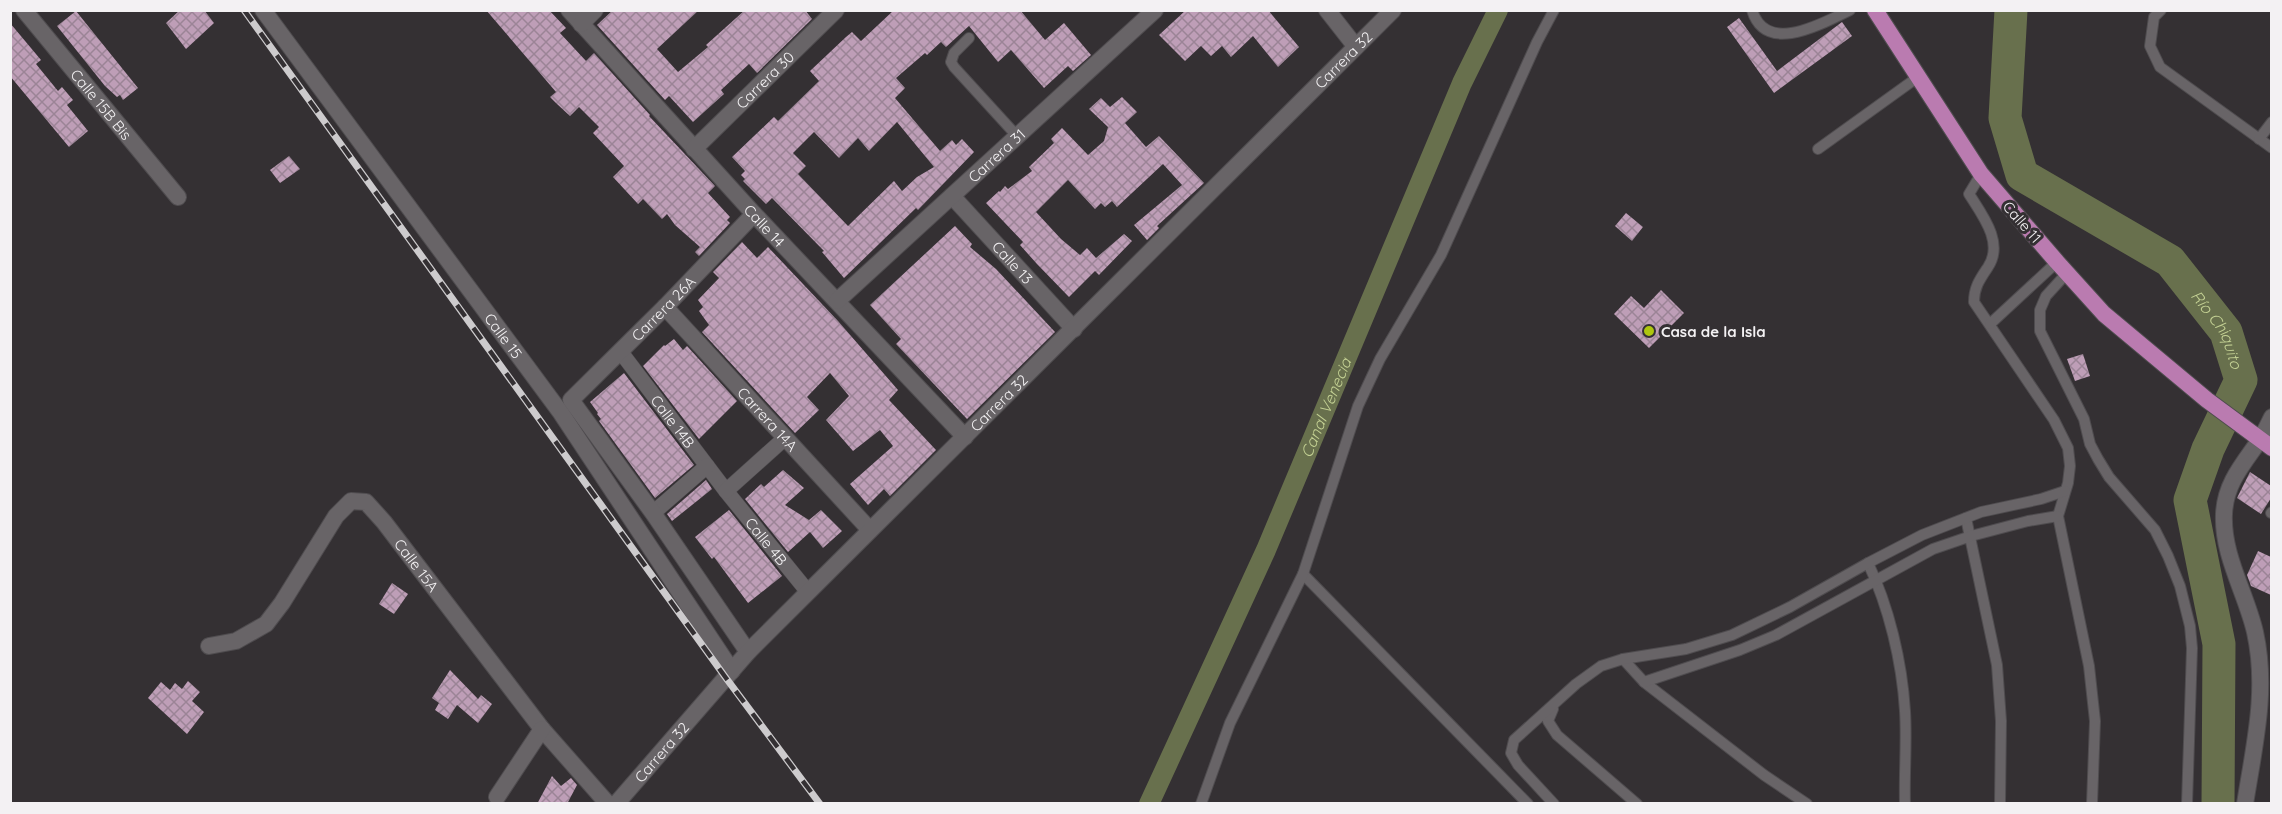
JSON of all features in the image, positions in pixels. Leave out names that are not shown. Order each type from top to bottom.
[{"type":"main road","name":"Calle 11","points":[[1875,10],[1981,174],[2062,268],[2104,314],[2207,400],[2266,444]]},
{"type":"street","name":"Calle 15","points":[[263,10],[561,413],[732,671]]},
{"type":"street","name":"Calle 14","points":[[569,10],[754,214],[965,437]]},
{"type":"street","points":[[581,24],[595,10]]},
{"type":"street","name":"Carrera 30","points":[[694,149],[836,10]]},
{"type":"street","name":"Carrera 31","points":[[837,301],[1155,10]]},
{"type":"street","points":[[1327,10],[1356,47]]},
{"type":"street","name":"Carrera 32","points":[[616,804],[748,652],[1393,10]]},
{"type":"street","name":"Calle 15B Bis","points":[[31,13],[178,197]]},
{"type":"street","name":"Calle 13","points":[[952,196],[1074,329]]},
{"type":"street","name":"Carrera 26A","points":[[652,513],[571,400],[754,214]]},
{"type":"street","name":"Carrera 14A","points":[[665,307],[870,530]]},
{"type":"street","name":"Calle 14B","points":[[620,351],[726,491]]},
{"type":"street","points":[[2245,804],[2261,705],[2259,658],[2254,630],[2229,552],[2224,514],[2230,486],[2240,466],[2266,444],[2271,417]]},
{"type":"street","points":[[726,491],[785,438]]},
{"type":"street","points":[[707,466],[652,513],[748,652]]},
{"type":"street","name":"Calle 4B","points":[[726,491],[808,592]]},
{"type":"street","name":"Calle 15A","points":[[209,646],[236,641],[266,624],[282,603],[336,516],[351,501],[366,502],[384,522],[542,729],[608,804]]},
{"type":"street","points":[[497,796],[542,729]]},
{"type":"lane","points":[[1201,804],[1230,723],[1303,574],[1359,406],[1371,378],[1441,255],[1537,42],[1554,10]]},
{"type":"lane","points":[[1752,10],[1757,22],[1766,30],[1793,35],[1850,10]]},
{"type":"lane","points":[[2161,10],[2154,17],[2150,46],[2160,68],[2271,148]]},
{"type":"lane","points":[[969,38],[954,53],[951,62],[1017,136]]},
{"type":"lane","points":[[1818,149],[1918,77]]},
{"type":"lane","points":[[2259,139],[2271,122]]},
{"type":"lane","points":[[1981,174],[1969,194],[1984,218],[1995,249],[1990,264],[1978,281],[1974,302],[2054,420],[2068,448],[2070,466],[2058,516],[2089,666],[2095,720],[2092,804]]},
{"type":"lane","points":[[1990,324],[2062,268]]},
{"type":"lane","points":[[2062,268],[2040,310],[2040,331],[2084,419],[2090,444],[2098,459],[2109,477],[2155,530],[2180,586],[2190,626],[2192,648],[2187,804]]},
{"type":"lane","points":[[1554,804],[1518,765],[1511,753],[1514,740],[1576,684],[1601,666],[1623,659],[1686,649],[1732,635],[1790,607],[1923,535],[1981,512],[2041,499],[2065,491]]},
{"type":"lane","points":[[1644,682],[1740,650],[1776,635],[1933,549],[1971,536],[2043,517],[2058,516]]},
{"type":"lane","points":[[1966,518],[1997,665],[2001,721],[2000,804]]},
{"type":"lane","points":[[1868,563],[1876,579],[1894,639],[1902,689],[1905,710],[1905,804]]},
{"type":"lane","points":[[1303,574],[1528,804]]},
{"type":"lane","points":[[1623,659],[1644,682],[1764,775],[1807,804]]},
{"type":"lane","points":[[1556,703],[1548,721],[1557,735],[1636,804]]},
{"type":"building","points":[[180,10],[204,10],[214,23],[186,49],[166,23]]},
{"type":"building","points":[[486,10],[549,10],[566,28],[560,33],[586,61],[594,53],[715,186],[708,193],[730,217],[727,220],[730,223],[699,256],[695,252],[700,247],[675,225],[667,214],[662,219],[643,199],[638,204],[613,177],[624,166],[593,133],[599,127],[579,107],[570,116],[550,97],[556,92]]},
{"type":"building","points":[[613,10],[699,10],[657,49],[678,72],[708,47],[706,45],[745,10],[805,10],[812,19],[757,73],[749,64],[721,90],[724,94],[693,122],[669,96],[665,100],[597,25]]},
{"type":"building","points":[[894,10],[1020,10],[1045,40],[1064,23],[1091,55],[1073,71],[1068,66],[1044,88],[1011,50],[998,62],[969,26],[946,47],[941,42],[896,78],[905,88],[895,98],[940,151],[952,140],[956,145],[962,139],[974,152],[918,210],[916,208],[844,278],[822,252],[824,251],[772,198],[766,204],[743,181],[745,179],[741,175],[745,171],[732,157],[774,117],[778,121],[819,81],[810,71],[846,37],[852,32],[861,41]],"holes":[[[897,122],[934,167],[917,177],[902,191],[894,181],[848,226],[798,174],[806,166],[793,153],[814,132],[839,158],[858,138],[869,151]]]},
{"type":"building","points":[[1186,10],[1268,10],[1299,47],[1278,67],[1253,36],[1231,57],[1222,46],[1211,56],[1201,46],[1185,61],[1159,35]]},
{"type":"building","points":[[76,11],[138,88],[123,100],[120,95],[117,97],[105,86],[57,26]]},
{"type":"building","points":[[1739,18],[1777,71],[1842,22],[1852,36],[1774,93],[1727,27]]},
{"type":"building","points":[[10,23],[41,60],[36,64],[58,91],[62,87],[73,100],[67,105],[88,131],[69,147],[10,76]]},
{"type":"building","points":[[1122,97],[1137,112],[1125,123],[1146,147],[1159,136],[1204,183],[1157,226],[1159,228],[1147,240],[1134,225],[1182,185],[1163,164],[1117,207],[1112,201],[1105,207],[1101,203],[1095,209],[1068,180],[1036,212],[1061,239],[1080,255],[1087,248],[1096,258],[1124,234],[1132,241],[1099,275],[1095,271],[1069,297],[1020,245],[1023,242],[986,203],[1005,186],[1008,189],[1032,171],[1029,167],[1054,143],[1051,139],[1062,128],[1088,155],[1104,141],[1108,127],[1089,109],[1101,98],[1110,107]]},
{"type":"building","points":[[289,156],[300,169],[280,183],[270,170]]},
{"type":"building","points":[[1626,213],[1643,227],[1632,241],[1615,226]]},
{"type":"building","points":[[955,226],[972,244],[970,247],[996,269],[1055,332],[967,419],[896,344],[901,339],[870,305]]},
{"type":"building","points":[[742,242],[757,258],[768,247],[838,321],[898,390],[889,400],[936,450],[890,496],[884,489],[868,505],[850,484],[893,446],[880,430],[853,451],[826,420],[849,396],[830,373],[807,397],[819,410],[795,433],[702,332],[709,325],[699,311],[703,307],[698,300],[719,278],[713,272]]},
{"type":"building","name":"Casa de la Isla","points":[[1661,290],[1684,313],[1649,348],[1614,314],[1631,296],[1644,308]]},
{"type":"building","points":[[674,339],[683,350],[687,346],[737,401],[699,439],[643,366],[664,345]]},
{"type":"building","points":[[2083,354],[2090,376],[2075,381],[2067,359]]},
{"type":"building","points":[[624,373],[694,465],[655,498],[599,421],[601,419],[590,402]]},
{"type":"building","points":[[783,470],[804,488],[785,505],[809,520],[821,510],[842,531],[823,548],[810,532],[788,552],[745,499],[761,484],[764,487]]},
{"type":"building","points":[[2250,472],[2271,486],[2271,498],[2261,514],[2237,498]]},
{"type":"building","points":[[706,480],[712,489],[672,521],[667,514]]},
{"type":"building","points":[[729,510],[782,576],[748,603],[714,557],[712,559],[695,537]]},
{"type":"building","points":[[2258,551],[2271,557],[2271,595],[2251,586],[2247,575]]},
{"type":"building","points":[[392,583],[408,594],[394,614],[379,604]]},
{"type":"building","points":[[450,670],[478,699],[481,695],[492,704],[478,723],[457,705],[448,719],[435,710],[439,703],[432,698]]},
{"type":"building","points":[[188,681],[200,692],[192,701],[204,712],[187,734],[148,698],[161,682],[170,690],[175,683],[182,689]]},
{"type":"building","points":[[552,776],[561,786],[571,778],[577,785],[567,804],[537,804]]},
{"type":"waterway","name":"Canal Venecia","points":[[1149,804],[1266,550],[1462,83],[1498,10]]},
{"type":"waterway","name":"Río Chiquito","points":[[2011,10],[2005,118],[2022,175],[2170,261],[2226,332],[2241,380],[2208,449],[2190,500],[2219,644],[2218,804]]},
{"type":"railway","points":[[244,10],[726,678],[820,804]]},
{"type":"place","name":"Casa de la Isla","points":[[1649,331]]}]
